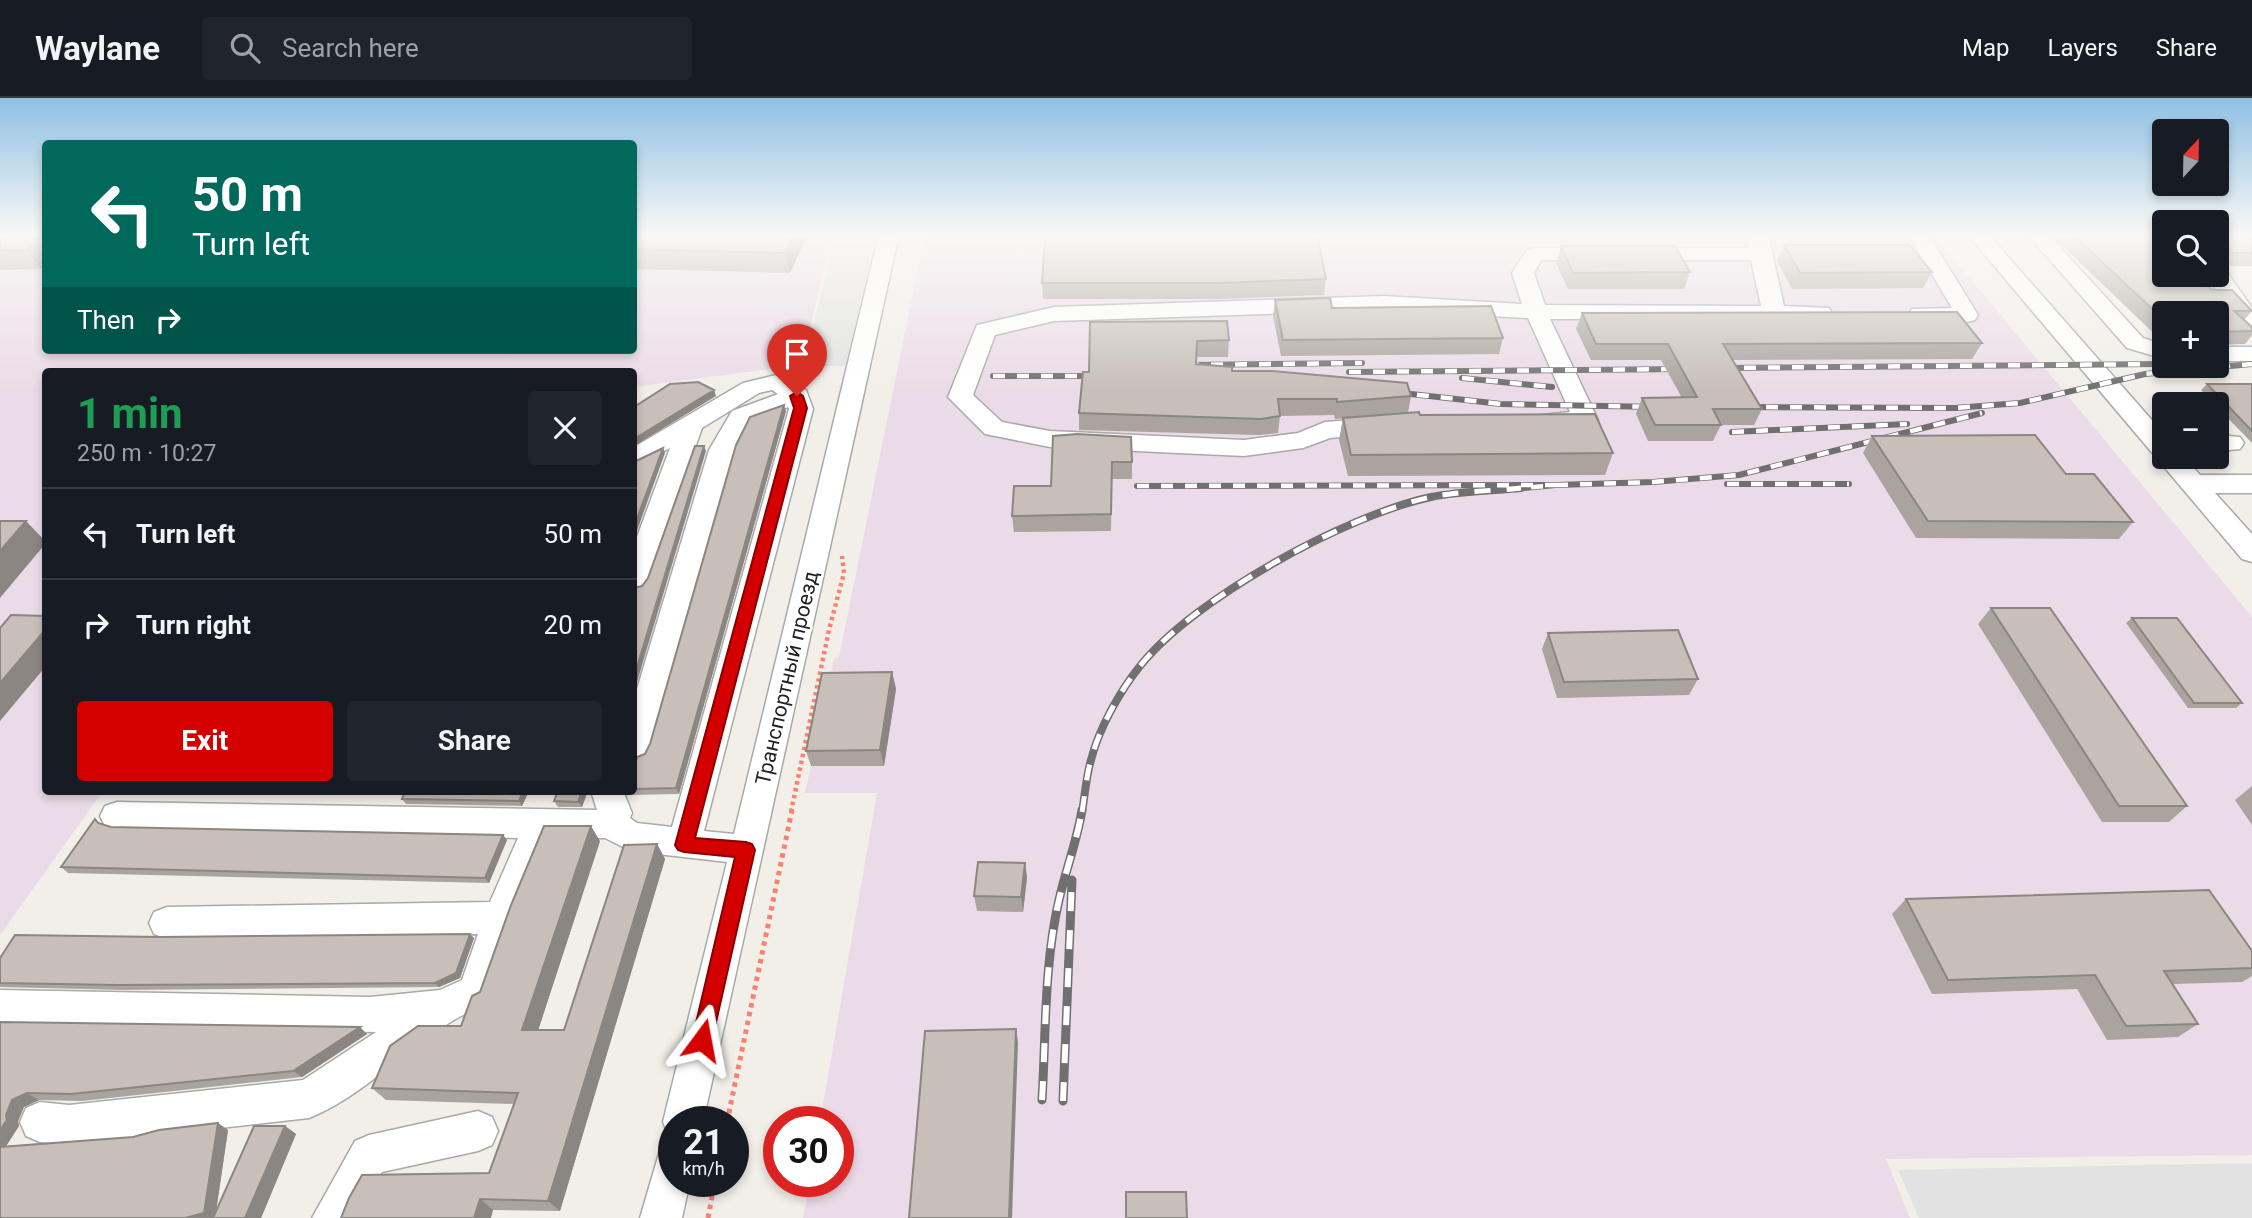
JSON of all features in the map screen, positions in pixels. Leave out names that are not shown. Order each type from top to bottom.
[{"type":"street","name":"Транспортный проезд","points":[[687,1106],[878,286]]},
{"type":"street","points":[[1527,286],[1535,312],[1586,420],[1535,420]]},
{"type":"street","points":[[1768,286],[1774,312]]},
{"type":"street","points":[[1898,314],[1967,315],[1950,286]]},
{"type":"street","points":[[2051,286],[2115,322],[2136,343],[2152,348]]},
{"type":"street","points":[[2057,286],[2059,292],[2056,324],[2152,435]]},
{"type":"street","points":[[2226,287],[2242,311],[2252,320]]},
{"type":"street","points":[[1406,424],[1325,430],[1303,440],[1244,448],[1050,439],[994,428],[960,397],[985,330],[1054,314],[1384,303],[1535,312],[1843,313]]},
{"type":"street","points":[[2056,324],[2115,322]]},
{"type":"street","points":[[2229,354],[2252,354]]},
{"type":"street","points":[[637,455],[751,388],[776,382],[797,396],[801,408],[684,845]]},
{"type":"street","points":[[637,739],[722,450],[741,416],[797,396]]},
{"type":"street","points":[[637,574],[692,421]]},
{"type":"street","points":[[2181,469],[2252,552]]},
{"type":"street","points":[[2193,484],[2252,484]]},
{"type":"street","points":[[117,816],[541,824],[614,805],[631,837],[746,850]]},
{"type":"street","points":[[40,1122],[69,1125],[309,1099],[364,1064],[441,1007],[476,992],[500,918],[541,824]]},
{"type":"street","points":[[167,923],[500,918]]},
{"type":"street","points":[[0,1008],[370,1015],[441,1007]]},
{"type":"street","points":[[333,1218],[369,1155],[478,1131]]},
{"type":"street","points":[[662,1218],[667,1197]]},
{"type":"path","points":[[730,1106],[829,630],[844,573],[842,556],[845,543]]},
{"type":"path","points":[[708,1218],[712,1197]]},
{"type":"shaded area","points":[[0,286],[42,286],[42,354],[637,354],[637,286],[820,286],[801,365],[637,387],[637,368],[42,368],[42,795],[100,795],[0,935]]},
{"type":"shaded area","points":[[823,286],[864,286],[846,366],[804,366]]},
{"type":"shaded area","points":[[914,286],[1977,286],[2252,617],[2252,1155],[1886,1159],[1910,1218],[803,1218],[807,1197],[854,1197],[854,1106],[823,1106],[877,793],[805,793],[834,659],[839,657]]},
{"type":"shaded area","points":[[2252,1163],[2252,1218],[1919,1218],[1898,1170]]},
{"type":"building","points":[[2128,286],[2209,287],[2212,290],[2232,290],[2252,311],[2234,311],[2252,327],[2252,331],[2229,332],[2229,301],[2152,301],[2152,309]]},
{"type":"building","points":[[1330,298],[1332,308],[1491,306],[1503,338],[1283,340],[1275,300]]},
{"type":"building","points":[[1957,312],[1982,343],[1723,344],[1762,409],[1713,409],[1721,425],[1655,425],[1642,398],[1697,397],[1668,344],[1596,344],[1582,313]]},
{"type":"building","points":[[1227,321],[1229,340],[1197,341],[1196,364],[1232,367],[1232,371],[1272,371],[1407,383],[1411,396],[1337,402],[1337,399],[1278,399],[1280,416],[1261,419],[1079,413],[1083,372],[1089,372],[1090,322]]},
{"type":"building","points":[[698,382],[714,390],[637,437],[637,405],[670,384]]},
{"type":"building","points":[[2207,384],[2252,384],[2252,431],[2229,407],[2229,392],[2215,392]]},
{"type":"building","points":[[784,405],[676,788],[637,789],[637,757],[645,754],[650,744],[736,445],[750,417]]},
{"type":"building","points":[[1419,412],[1420,415],[1595,414],[1613,453],[1351,455],[1343,418]]},
{"type":"building","points":[[1077,434],[1131,437],[1132,462],[1112,462],[1111,514],[1012,516],[1014,486],[1051,486],[1053,436]]},
{"type":"building","points":[[2035,435],[2066,474],[2094,474],[2133,522],[1928,521],[1872,436]]},
{"type":"building","points":[[695,446],[704,446],[637,667],[637,587],[642,586],[648,578]]},
{"type":"building","points":[[663,448],[637,519],[637,461]]},
{"type":"building","points":[[0,521],[26,521],[0,551]]},
{"type":"building","points":[[1991,608],[2050,608],[2187,806],[2119,806]]},
{"type":"building","points":[[11,615],[42,616],[42,634],[0,683],[0,628]]},
{"type":"building","points":[[2132,618],[2177,618],[2242,703],[2194,703]]},
{"type":"building","points":[[1678,630],[1698,679],[1564,682],[1548,633]]},
{"type":"building","points":[[892,672],[880,750],[806,751],[822,673]]},
{"type":"building","points":[[404,795],[521,795],[519,801],[402,799]]},
{"type":"building","points":[[556,795],[581,795],[578,802],[554,801]]},
{"type":"building","points":[[95,819],[98,823],[111,827],[503,835],[485,878],[61,867]]},
{"type":"building","points":[[544,826],[591,826],[522,1030],[564,1030],[624,845],[657,844],[548,1201],[480,1199],[474,1218],[341,1218],[362,1175],[489,1173],[518,1093],[372,1088],[390,1046],[418,1026],[461,1026],[472,996],[480,992],[511,905]]},
{"type":"building","points":[[978,862],[1025,863],[1021,897],[974,896]]},
{"type":"building","points":[[2209,890],[2252,951],[2252,968],[2164,971],[2198,1024],[2126,1026],[2095,975],[1948,980],[1906,899]]},
{"type":"building","points":[[470,934],[456,973],[435,983],[0,983],[0,958],[15,935],[161,937]]},
{"type":"building","points":[[0,1022],[360,1027],[293,1071],[71,1094],[27,1093],[12,1100],[6,1115],[7,1120],[0,1130]]},
{"type":"building","points":[[1016,1029],[1009,1218],[909,1218],[925,1031]]},
{"type":"building","points":[[218,1123],[204,1213],[185,1218],[0,1218],[0,1147],[133,1137],[159,1130]]},
{"type":"building","points":[[254,1126],[285,1126],[245,1218],[213,1218]]},
{"type":"building","points":[[1126,1192],[1186,1192],[1187,1218],[1126,1218]]},
{"type":"railway","points":[[1187,365],[1362,363]]},
{"type":"railway","points":[[1720,368],[2152,364]]},
{"type":"railway","points":[[1742,407],[1955,408],[2020,403],[2145,374],[2252,364]]},
{"type":"railway","points":[[1349,372],[1685,369]]},
{"type":"railway","points":[[993,376],[1102,376]]},
{"type":"railway","points":[[1462,378],[1552,387]]},
{"type":"railway","points":[[1393,392],[1501,404],[1658,407]]},
{"type":"railway","points":[[1556,485],[1653,482],[1739,475],[1982,413]]},
{"type":"railway","points":[[1732,432],[1907,424]]},
{"type":"railway","points":[[1727,484],[1849,484]]},
{"type":"railway","points":[[1137,486],[1556,485]]},
{"type":"railway","points":[[1502,490],[1556,485]]},
{"type":"railway","points":[[1082,812],[1095,748],[1118,698],[1140,666],[1196,613],[1274,563],[1358,521],[1431,497],[1521,488]]},
{"type":"railway","points":[[1042,1100],[1046,999],[1054,924],[1082,810]]},
{"type":"railway","points":[[1063,1101],[1072,880]]},
{"type":"route","points":[[702,1040],[746,850],[684,845],[801,408],[797,396]]}]
